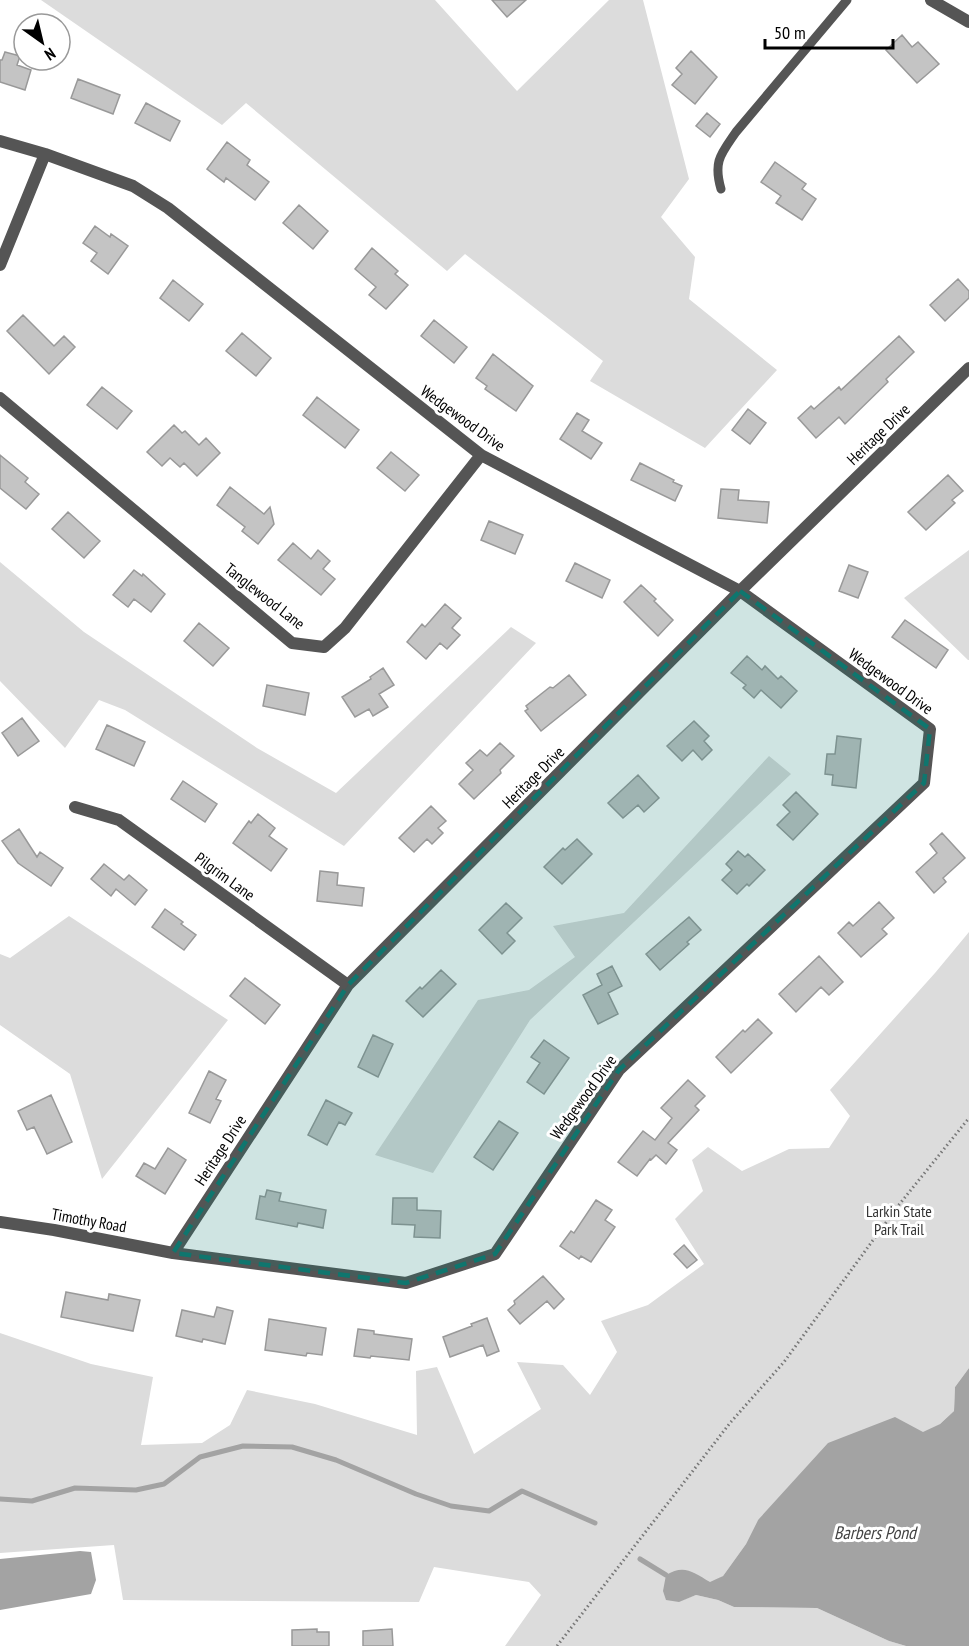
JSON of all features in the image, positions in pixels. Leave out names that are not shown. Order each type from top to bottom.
[{"type":"street","points":[[931,0],[969,22]]},
{"type":"street","name":"Wedgewood Drive","points":[[0,141],[45,154],[133,186],[168,208],[481,455],[740,591],[930,729],[924,783],[619,1070],[495,1254],[406,1283],[173,1253]]},
{"type":"street","points":[[0,265],[45,154]]},
{"type":"street","name":"Heritage Drive","points":[[173,1253],[348,985],[740,591],[969,368]]},
{"type":"street","name":"Tanglewood Lane","points":[[0,398],[292,643],[324,647],[345,628],[481,455]]},
{"type":"street","name":"Pilgrim Lane","points":[[75,807],[119,820],[348,985]]},
{"type":"street","name":"Timothy Road","points":[[0,1222],[173,1253]]},
{"type":"lane","points":[[721,189],[716,172],[721,155],[743,124],[848,0]]},
{"type":"path","points":[[557,1646],[730,1423],[784,1362],[898,1206],[969,1118]]},
{"type":"highlighted area","points":[[740,591],[930,729],[924,783],[619,1070],[495,1254],[406,1283],[173,1253],[348,985]]},
{"type":"green space","points":[[41,0],[435,0],[517,91],[609,0],[643,0],[689,179],[661,217],[695,257],[689,299],[777,370],[705,448],[590,381],[603,361],[465,254],[447,271],[246,103],[222,125],[72,21],[72,12],[58,12]]},
{"type":"green space","points":[[969,550],[969,660],[968,660],[904,598]]},
{"type":"green space","points":[[0,562],[84,632],[257,748],[336,793],[511,627],[536,643],[344,846],[125,710],[99,700],[65,748],[0,681]]},
{"type":"green space","points":[[769,756],[791,774],[530,1020],[433,1173],[375,1155],[478,1000],[529,990],[575,957],[553,926],[624,913]]},
{"type":"green space","points":[[69,916],[228,1020],[102,1179],[70,1074],[0,1025],[0,954],[10,958]]},
{"type":"green space","name":"Larkin State Park Trail","points":[[969,932],[969,1368],[955,1387],[954,1411],[940,1424],[758,1520],[746,1544],[723,1576],[680,1601],[696,1595],[718,1600],[734,1607],[817,1608],[889,1641],[906,1646],[505,1646],[541,1595],[529,1582],[434,1567],[419,1602],[123,1600],[114,1545],[0,1553],[0,1333],[91,1364],[153,1377],[141,1445],[202,1443],[230,1425],[247,1390],[315,1404],[417,1435],[416,1371],[437,1367],[474,1454],[541,1409],[517,1362],[563,1365],[590,1395],[617,1352],[601,1321],[648,1305],[704,1264],[675,1219],[703,1191],[692,1160],[708,1147],[742,1171],[789,1149],[829,1148],[850,1116],[830,1090]]},
{"type":"water","name":"Barbers Pond","points":[[969,1368],[969,1646],[906,1646],[889,1641],[817,1608],[734,1607],[718,1600],[696,1595],[679,1602],[666,1600],[663,1591],[666,1575],[672,1572],[688,1571],[710,1582],[723,1576],[746,1544],[758,1520],[828,1443],[895,1417],[923,1432],[940,1424],[954,1411],[955,1387]]},
{"type":"water","points":[[80,1551],[91,1552],[96,1580],[91,1594],[0,1610],[0,1559]]},
{"type":"building","points":[[492,0],[526,0],[507,17]]},
{"type":"building","points":[[902,35],[912,47],[918,42],[939,64],[917,83],[886,50]]},
{"type":"building","points":[[691,51],[717,77],[695,104],[672,85],[682,74],[676,68]]},
{"type":"building","points":[[5,52],[12,54],[12,72],[30,72],[25,90],[0,82],[0,60]]},
{"type":"building","points":[[78,79],[120,95],[113,114],[71,98]]},
{"type":"building","points":[[146,103],[180,121],[170,141],[135,123]]},
{"type":"building","points":[[707,113],[720,124],[710,137],[696,126]]},
{"type":"building","points":[[227,142],[250,160],[247,165],[269,182],[255,200],[226,178],[224,182],[207,169]]},
{"type":"building","points":[[775,162],[806,184],[802,189],[816,199],[802,220],[776,203],[781,196],[761,182]]},
{"type":"building","points":[[299,205],[328,231],[313,249],[283,223]]},
{"type":"building","points":[[95,226],[128,246],[108,274],[91,261],[97,253],[83,243]]},
{"type":"building","points":[[372,248],[398,271],[395,274],[408,285],[386,309],[369,295],[376,287],[355,269]]},
{"type":"building","points":[[958,279],[969,291],[969,298],[945,321],[930,305]]},
{"type":"building","points":[[173,280],[203,304],[189,321],[160,298]]},
{"type":"building","points":[[23,315],[54,346],[64,336],[75,347],[49,374],[7,331]]},
{"type":"building","points":[[434,320],[467,347],[454,363],[421,336]]},
{"type":"building","points":[[242,333],[271,358],[256,376],[226,351]]},
{"type":"building","points":[[899,336],[914,352],[886,379],[888,382],[845,424],[839,417],[816,438],[798,418],[811,406],[814,409],[839,387],[841,390]]},
{"type":"building","points":[[493,354],[533,386],[516,411],[485,389],[487,386],[476,378]]},
{"type":"building","points":[[102,387],[132,411],[117,429],[87,405]]},
{"type":"building","points":[[317,397],[359,430],[345,448],[303,415]]},
{"type":"building","points":[[748,409],[766,423],[750,444],[732,430]]},
{"type":"building","points":[[577,413],[589,420],[582,431],[602,443],[591,459],[560,439]]},
{"type":"building","points":[[174,425],[182,433],[185,431],[199,445],[206,438],[220,453],[197,476],[184,463],[180,467],[170,458],[162,466],[147,452]]},
{"type":"building","points":[[391,452],[419,475],[405,491],[377,468]]},
{"type":"building","points":[[0,455],[28,478],[25,482],[39,494],[26,509],[0,488]]},
{"type":"building","points":[[640,463],[682,486],[675,501],[631,480]]},
{"type":"building","points":[[948,475],[963,491],[952,500],[955,503],[926,530],[908,512]]},
{"type":"building","points":[[230,487],[264,514],[270,507],[274,524],[258,544],[242,531],[245,527],[217,505]]},
{"type":"building","points":[[721,489],[739,490],[738,500],[769,502],[767,523],[718,518]]},
{"type":"building","points":[[68,512],[100,541],[84,558],[52,529]]},
{"type":"building","points":[[489,521],[523,535],[515,554],[481,540]]},
{"type":"building","points":[[293,543],[311,559],[318,550],[330,561],[323,569],[335,579],[321,595],[278,560]]},
{"type":"building","points":[[575,563],[610,580],[602,598],[566,581]]},
{"type":"building","points":[[849,565],[868,572],[858,598],[839,591]]},
{"type":"building","points":[[134,570],[142,576],[143,574],[165,594],[151,612],[134,599],[128,607],[113,595]]},
{"type":"building","points":[[641,585],[673,620],[658,636],[624,602]]},
{"type":"building","points":[[445,604],[461,618],[452,628],[460,635],[447,649],[440,643],[426,659],[407,642],[422,624],[425,627]]},
{"type":"building","points":[[905,620],[948,650],[936,668],[892,637]]},
{"type":"building","points":[[199,623],[229,648],[213,666],[184,641]]},
{"type":"building","points":[[747,656],[762,670],[765,666],[778,679],[781,676],[797,691],[781,708],[761,690],[754,698],[743,688],[746,685],[731,673]]},
{"type":"building","points":[[383,668],[394,685],[379,694],[388,707],[373,716],[369,709],[355,717],[342,697],[371,679],[370,677]]},
{"type":"building","points":[[569,675],[586,695],[541,731],[525,711],[528,709],[526,706]]},
{"type":"building","points":[[267,685],[309,693],[305,715],[263,706]]},
{"type":"building","points":[[22,718],[39,741],[18,756],[2,733]]},
{"type":"building","points":[[694,721],[709,736],[704,741],[712,750],[702,760],[693,750],[682,761],[667,746]]},
{"type":"building","points":[[107,725],[145,742],[134,766],[96,749]]},
{"type":"building","points":[[837,736],[861,739],[856,788],[832,785],[833,775],[825,774],[827,754],[835,754]]},
{"type":"building","points":[[500,743],[514,756],[500,770],[501,773],[474,799],[459,784],[473,770],[466,763],[480,750],[487,756]]},
{"type":"building","points":[[638,775],[659,798],[644,812],[638,805],[623,818],[608,803]]},
{"type":"building","points":[[183,781],[217,804],[205,822],[171,799]]},
{"type":"building","points":[[796,792],[818,814],[793,840],[777,825],[790,812],[783,805]]},
{"type":"building","points":[[431,806],[446,821],[438,828],[443,833],[432,844],[427,839],[414,852],[399,838]]},
{"type":"building","points":[[258,814],[275,828],[269,836],[287,849],[271,871],[233,843],[249,821],[251,823]]},
{"type":"building","points":[[19,829],[37,857],[40,852],[63,868],[51,886],[18,863],[2,841]]},
{"type":"building","points":[[942,833],[965,858],[943,878],[946,882],[934,893],[916,872],[937,853],[930,844]]},
{"type":"building","points":[[577,839],[592,854],[562,884],[544,867],[563,848],[565,850]]},
{"type":"building","points":[[738,851],[745,857],[748,854],[765,870],[737,894],[722,880],[732,870],[726,864]]},
{"type":"building","points":[[104,864],[124,880],[129,875],[147,890],[135,905],[116,889],[111,896],[91,879]]},
{"type":"building","points":[[320,871],[338,873],[337,885],[364,888],[362,906],[317,901]]},
{"type":"building","points":[[879,902],[894,918],[882,929],[887,934],[861,957],[838,933],[849,922],[853,926]]},
{"type":"building","points":[[506,903],[522,918],[507,933],[515,941],[502,954],[479,930]]},
{"type":"building","points":[[165,909],[196,935],[184,950],[152,927]]},
{"type":"building","points":[[689,917],[701,930],[660,970],[646,954]]},
{"type":"building","points":[[819,956],[843,982],[829,995],[821,987],[796,1012],[779,994]]},
{"type":"building","points":[[612,966],[622,986],[608,993],[618,1014],[598,1024],[583,995],[602,985],[597,974]]},
{"type":"building","points":[[441,970],[456,984],[423,1017],[406,1001]]},
{"type":"building","points":[[245,978],[280,1005],[265,1024],[230,996]]},
{"type":"building","points":[[758,1019],[772,1033],[731,1073],[716,1057],[743,1030],[745,1032]]},
{"type":"building","points":[[373,1035],[393,1044],[378,1077],[358,1067]]},
{"type":"building","points":[[544,1040],[569,1058],[544,1094],[527,1082],[540,1063],[531,1057]]},
{"type":"building","points":[[209,1071],[226,1080],[216,1099],[221,1101],[210,1123],[189,1113]]},
{"type":"building","points":[[688,1080],[705,1096],[695,1106],[699,1110],[668,1143],[677,1150],[666,1164],[656,1155],[637,1176],[618,1162],[643,1131],[655,1140],[672,1118],[661,1108]]},
{"type":"building","points":[[51,1095],[72,1142],[47,1154],[34,1127],[27,1130],[18,1111]]},
{"type":"building","points":[[326,1100],[352,1113],[345,1125],[339,1122],[327,1145],[308,1135]]},
{"type":"building","points":[[499,1121],[518,1133],[493,1170],[474,1157]]},
{"type":"building","points":[[168,1148],[186,1160],[165,1194],[136,1176],[144,1163],[155,1169]]},
{"type":"building","points":[[267,1190],[281,1193],[279,1201],[326,1210],[323,1228],[298,1223],[297,1227],[256,1219],[260,1196],[265,1197]]},
{"type":"building","points":[[393,1198],[417,1198],[417,1210],[441,1211],[440,1238],[414,1237],[415,1225],[392,1224]]},
{"type":"building","points":[[596,1200],[612,1210],[605,1220],[615,1227],[591,1262],[581,1256],[579,1259],[560,1246],[571,1231],[574,1233]]},
{"type":"building","points":[[684,1245],[697,1260],[687,1268],[674,1254]]},
{"type":"building","points":[[543,1276],[564,1299],[554,1309],[547,1301],[520,1324],[508,1310],[515,1304],[514,1301]]},
{"type":"building","points":[[66,1292],[108,1300],[109,1294],[140,1300],[133,1331],[61,1317]]},
{"type":"building","points":[[217,1307],[233,1311],[225,1344],[176,1336],[182,1310],[214,1317]]},
{"type":"building","points":[[487,1318],[499,1351],[487,1356],[483,1345],[450,1357],[443,1337]]},
{"type":"building","points":[[269,1319],[326,1328],[322,1355],[307,1353],[306,1356],[265,1350]]},
{"type":"building","points":[[358,1329],[374,1331],[374,1334],[412,1339],[409,1360],[354,1356]]},
{"type":"building","points":[[317,1629],[317,1632],[329,1632],[329,1646],[292,1646],[292,1630]]},
{"type":"building","points":[[392,1629],[393,1646],[363,1646],[363,1631]]},
{"type":"waterway","points":[[0,1499],[32,1501],[75,1488],[136,1490],[164,1484],[200,1457],[243,1446],[292,1447],[336,1460],[416,1494],[451,1506],[489,1511],[522,1491],[595,1523]]},
{"type":"waterway","points":[[640,1559],[666,1575]]}]
